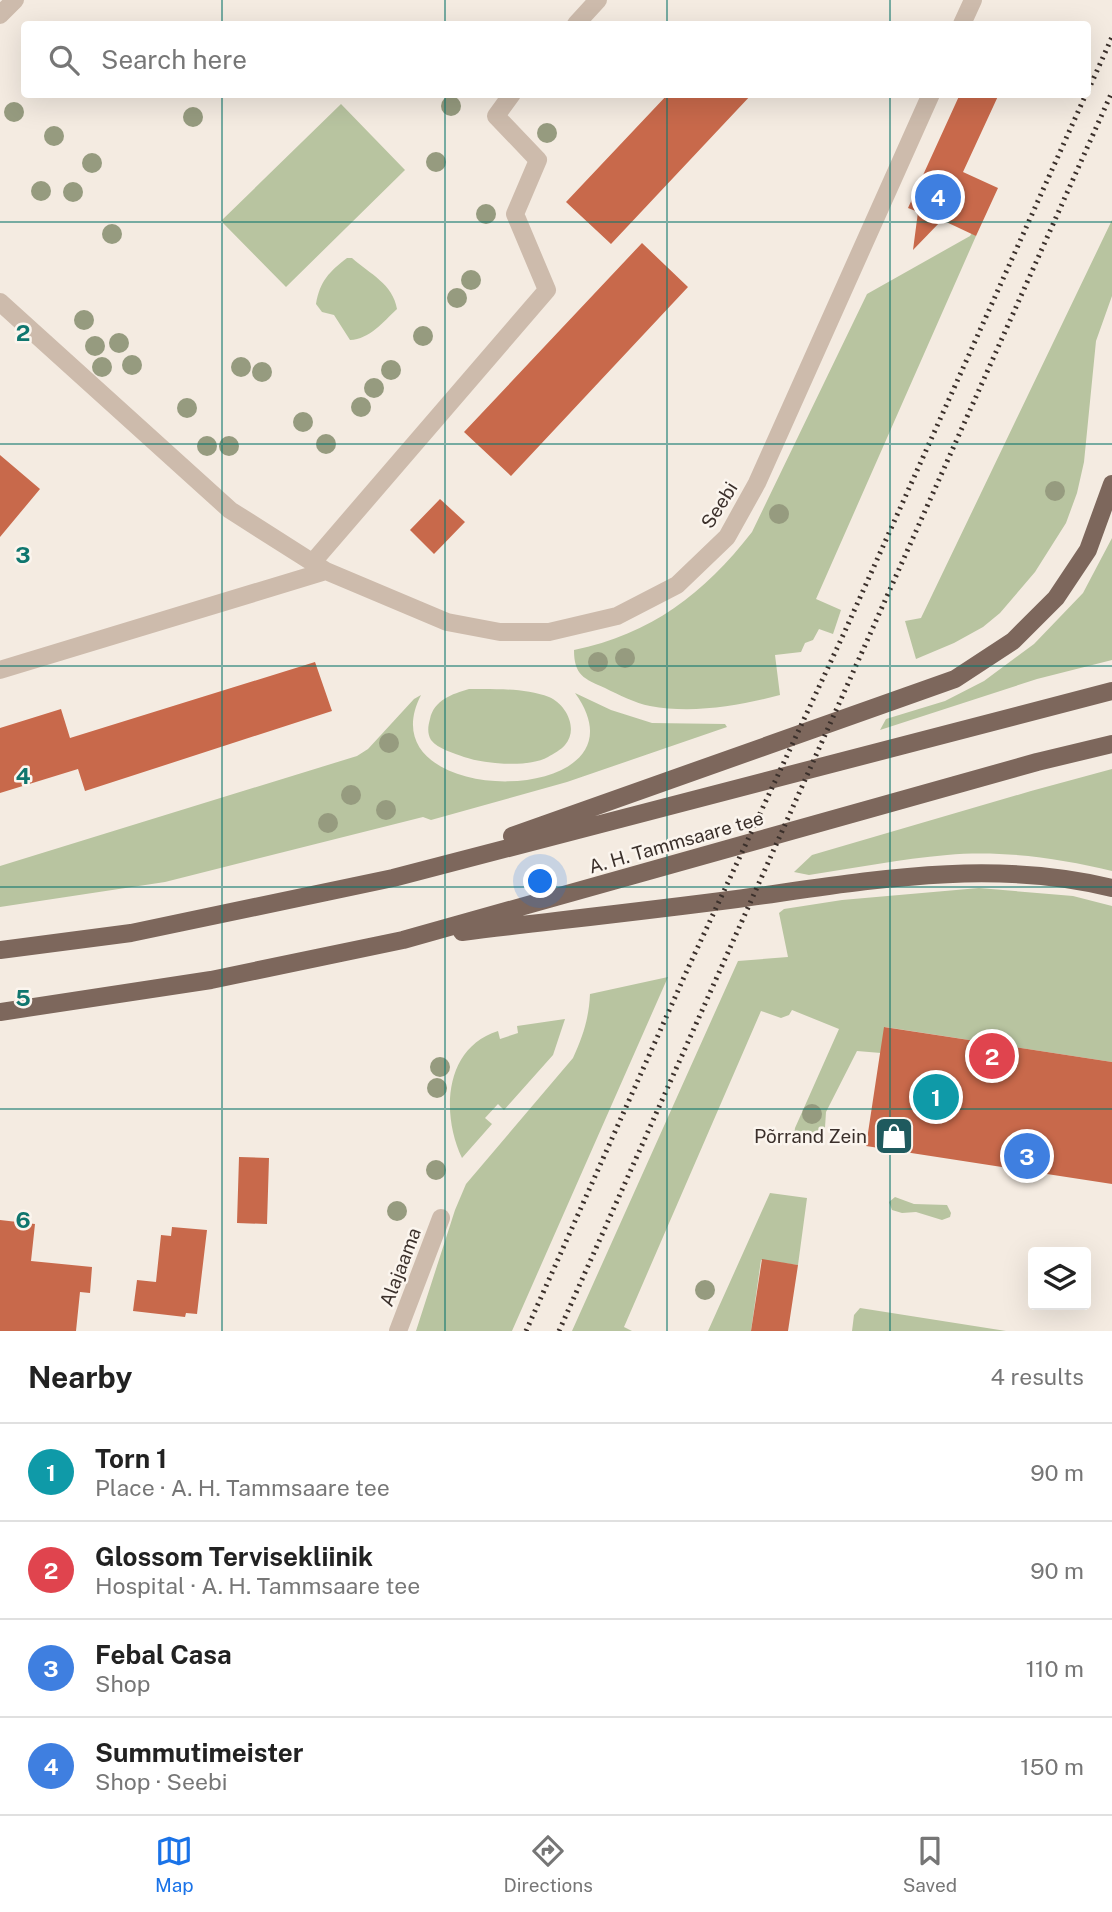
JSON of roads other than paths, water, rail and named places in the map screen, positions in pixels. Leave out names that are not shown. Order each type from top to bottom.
[{"type":"main road","points":[[393,878],[955,679],[1013,641],[1056,598],[1088,550],[1112,484]]},
{"type":"main road","name":"A. H. Tammsaare tee","points":[[0,950],[131,933],[393,878],[1112,691]]},
{"type":"main road","name":"A. H. Tammsaare tee","points":[[0,1012],[211,980],[403,940],[1024,766],[1112,744]]},
{"type":"main road","points":[[403,940],[874,879],[971,872],[1030,874],[1112,888]]},
{"type":"street","points":[[0,15],[15,0]]},
{"type":"street","points":[[579,21],[598,0]]},
{"type":"street","points":[[963,21],[973,0]]},
{"type":"street","points":[[0,670],[319,567],[547,290],[515,214],[538,160],[496,116],[509,98]]},
{"type":"street","name":"Seebi","points":[[0,302],[230,510],[319,567],[447,622],[500,632],[549,632],[617,615],[677,584],[727,537],[757,483],[929,98]]},
{"type":"street","name":"Alajaama","points":[[398,1331],[441,1218]]},
{"type":"railway","points":[[1091,84],[1112,37]]},
{"type":"railway","points":[[559,1331],[1112,92]]},
{"type":"railway","points":[[526,1331],[1084,98]]},
{"type":"place","name":"Summutimeister","points":[[938,197]]},
{"type":"place","name":"Glossom Tervisekliinik","points":[[992,1056]]},
{"type":"place","name":"Torn 1","points":[[936,1097]]},
{"type":"place","name":"Põrrand Zein","points":[[894,1136]]},
{"type":"place","name":"Febal Casa","points":[[1027,1156]]}]
